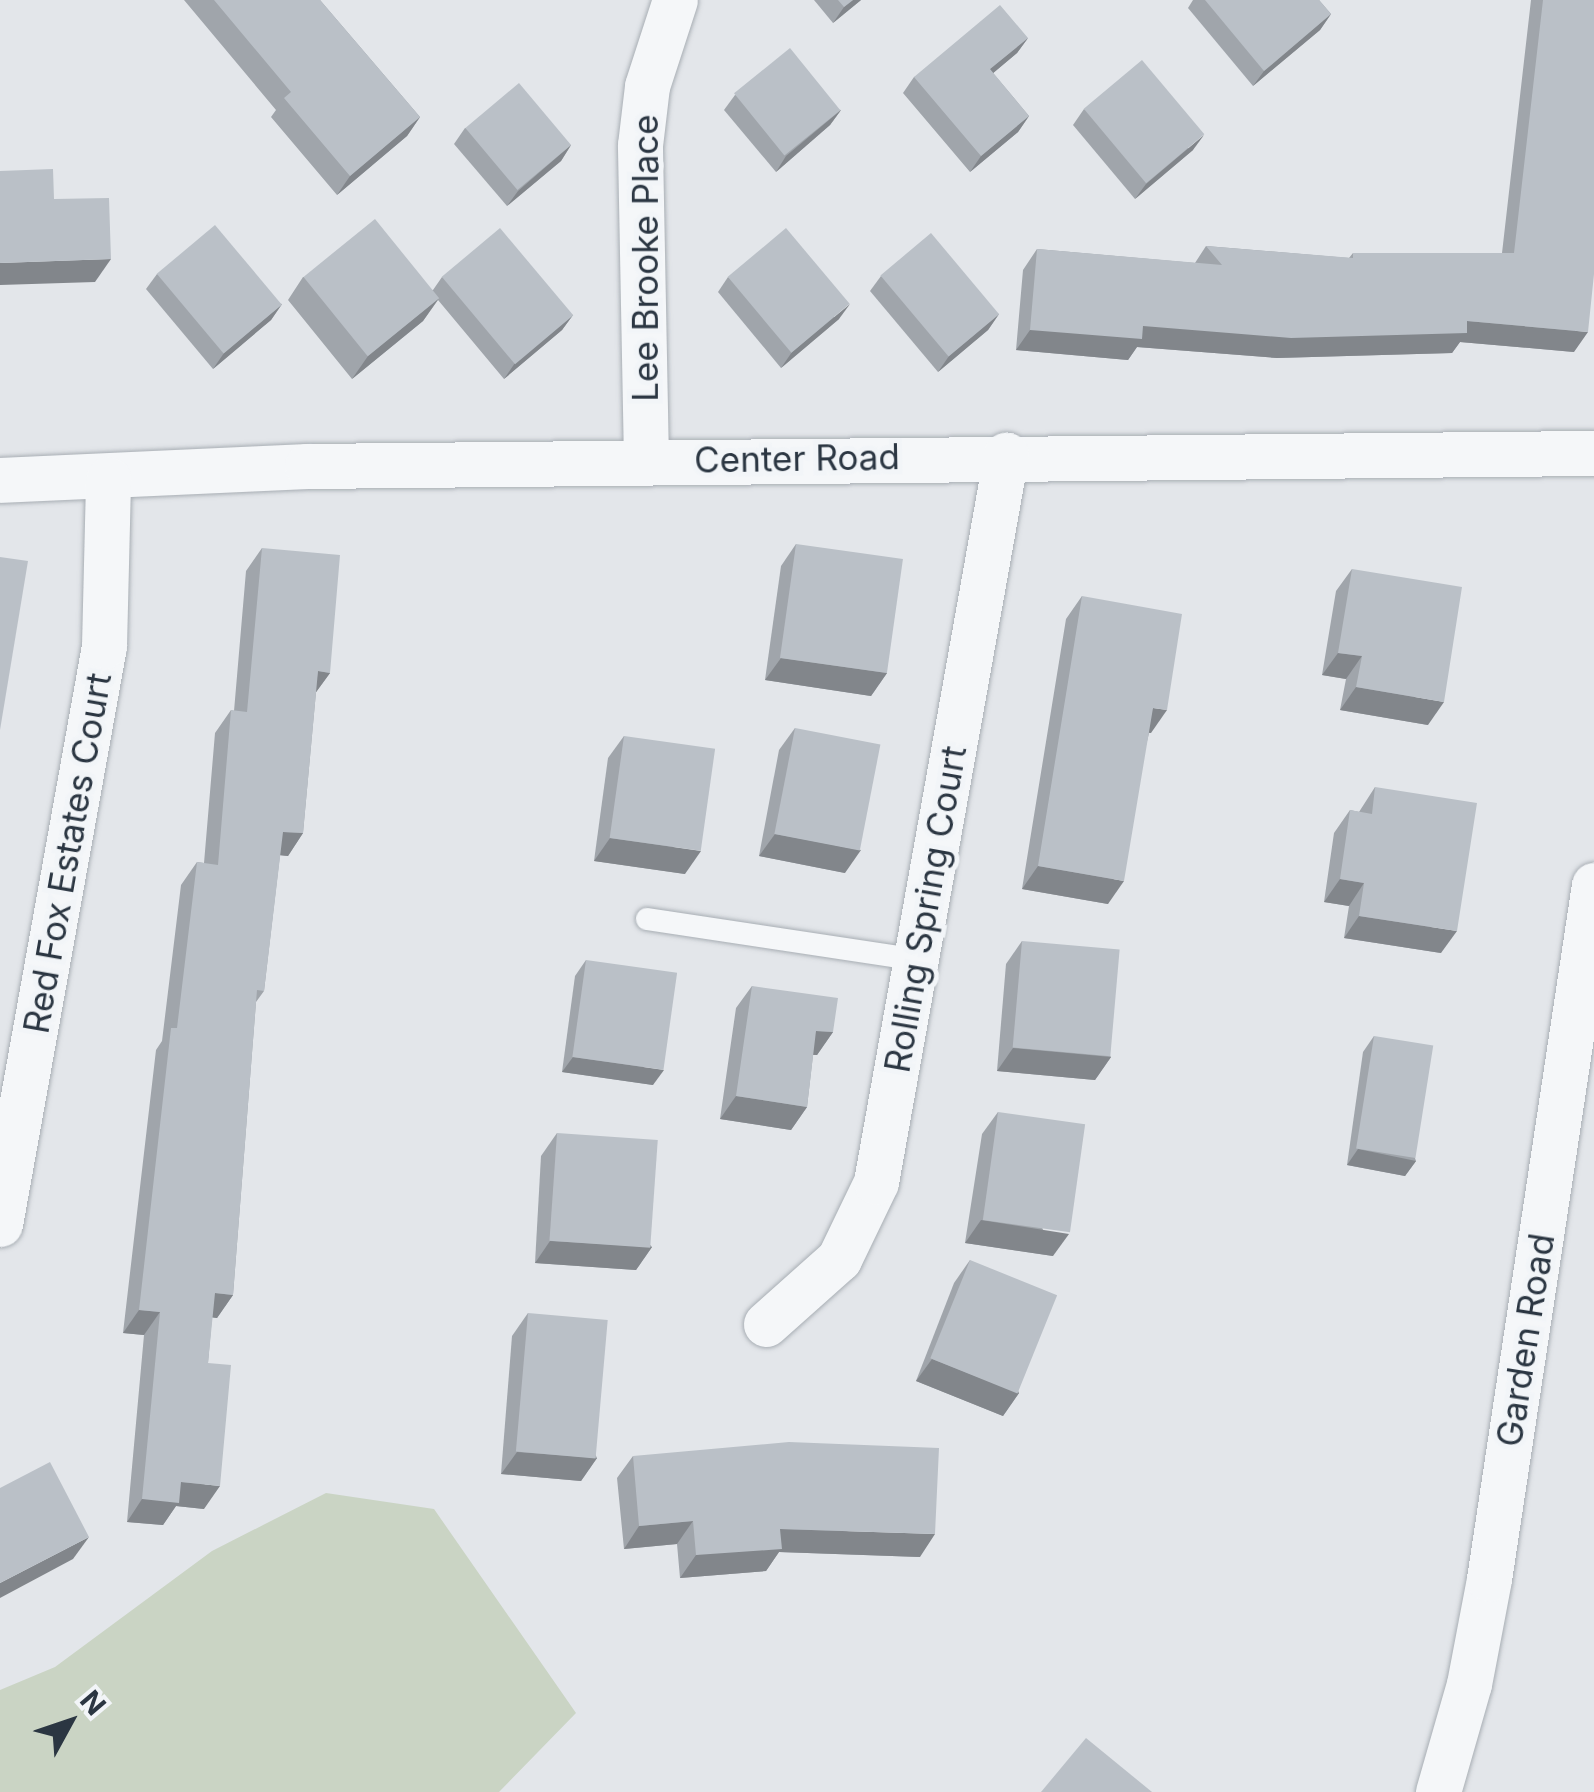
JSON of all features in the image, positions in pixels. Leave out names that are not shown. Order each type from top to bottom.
[{"type":"street","name":"Lee Brooke Place","points":[[646,460],[640,145],[647,86],[674,0]]},
{"type":"street","name":"Center Road","points":[[0,480],[108,479],[307,466],[646,460],[1594,453]]},
{"type":"street","name":"Rolling Spring Court","points":[[766,1324],[839,1260],[876,1182],[1006,455]]},
{"type":"street","name":"Red Fox Estates Court","points":[[0,1224],[104,646],[108,479]]},
{"type":"street","name":"Garden Road","points":[[1438,1792],[1469,1684],[1489,1579],[1594,885]]},
{"type":"lane","points":[[647,919],[917,960]]},
{"type":"green space","points":[[326,1493],[434,1509],[576,1713],[499,1792],[0,1792],[0,1690],[55,1667],[212,1551]]},
{"type":"building","points":[[214,0],[320,0],[420,117],[350,176],[284,98],[291,92]]},
{"type":"building","points":[[1205,0],[1319,0],[1331,14],[1264,71]]},
{"type":"building","points":[[1543,0],[1594,0],[1594,274],[1588,332],[1467,321],[1467,333],[1291,338],[1143,326],[1142,339],[1030,330],[1037,249],[1222,265],[1206,246],[1353,258],[1353,253],[1514,253]]},
{"type":"building","points":[[1000,5],[1028,38],[990,69],[1029,116],[981,156],[914,77]]},
{"type":"building","points":[[790,48],[840,110],[784,155],[734,93]]},
{"type":"building","points":[[1142,60],[1204,134],[1146,183],[1084,109]]},
{"type":"building","points":[[519,83],[571,145],[517,190],[465,128]]},
{"type":"building","points":[[53,169],[54,199],[109,198],[111,259],[0,263],[0,171]]},
{"type":"building","points":[[375,219],[439,298],[368,356],[304,277]]},
{"type":"building","points":[[215,225],[282,305],[224,354],[157,274]]},
{"type":"building","points":[[500,228],[573,315],[515,364],[442,277]]},
{"type":"building","points":[[786,228],[850,304],[791,353],[728,277]]},
{"type":"building","points":[[931,233],[999,314],[949,357],[880,275]]},
{"type":"building","points":[[796,544],[903,559],[887,673],[780,658]]},
{"type":"building","points":[[262,548],[340,555],[330,673],[318,671],[303,833],[283,832],[264,991],[257,990],[233,1295],[215,1293],[208,1363],[231,1365],[220,1486],[181,1482],[179,1503],[142,1499],[160,1312],[139,1310],[171,1028],[177,1028],[197,862],[218,865],[231,710],[247,712]]},
{"type":"building","points":[[0,557],[28,561],[0,730]]},
{"type":"building","points":[[1352,569],[1462,587],[1444,702],[1356,687],[1362,656],[1338,653]]},
{"type":"building","points":[[1082,596],[1182,614],[1167,710],[1153,708],[1124,881],[1038,866]]},
{"type":"building","points":[[795,728],[880,745],[860,851],[774,834]]},
{"type":"building","points":[[624,736],[715,749],[701,851],[610,838]]},
{"type":"building","points":[[1375,787],[1477,803],[1457,931],[1359,916],[1364,883],[1340,879],[1350,810],[1372,814]]},
{"type":"building","points":[[1022,941],[1120,950],[1110,1056],[1013,1048]]},
{"type":"building","points":[[586,960],[677,973],[663,1070],[572,1057]]},
{"type":"building","points":[[752,986],[838,998],[833,1032],[816,1031],[807,1107],[736,1096]]},
{"type":"building","points":[[1374,1036],[1433,1045],[1415,1158],[1356,1149]]},
{"type":"building","points":[[998,1112],[1085,1124],[1070,1232],[983,1220]]},
{"type":"building","points":[[557,1133],[658,1140],[650,1248],[549,1241]]},
{"type":"building","points":[[970,1260],[1057,1295],[1017,1393],[930,1358]]},
{"type":"building","points":[[528,1313],[608,1320],[596,1458],[516,1451]]},
{"type":"building","points":[[789,1442],[939,1448],[935,1534],[780,1529],[782,1549],[696,1555],[693,1521],[639,1526],[633,1456]]},
{"type":"building","points":[[50,1462],[89,1537],[0,1583],[0,1488]]},
{"type":"building","points":[[1086,1738],[1152,1792],[1041,1792]]}]
